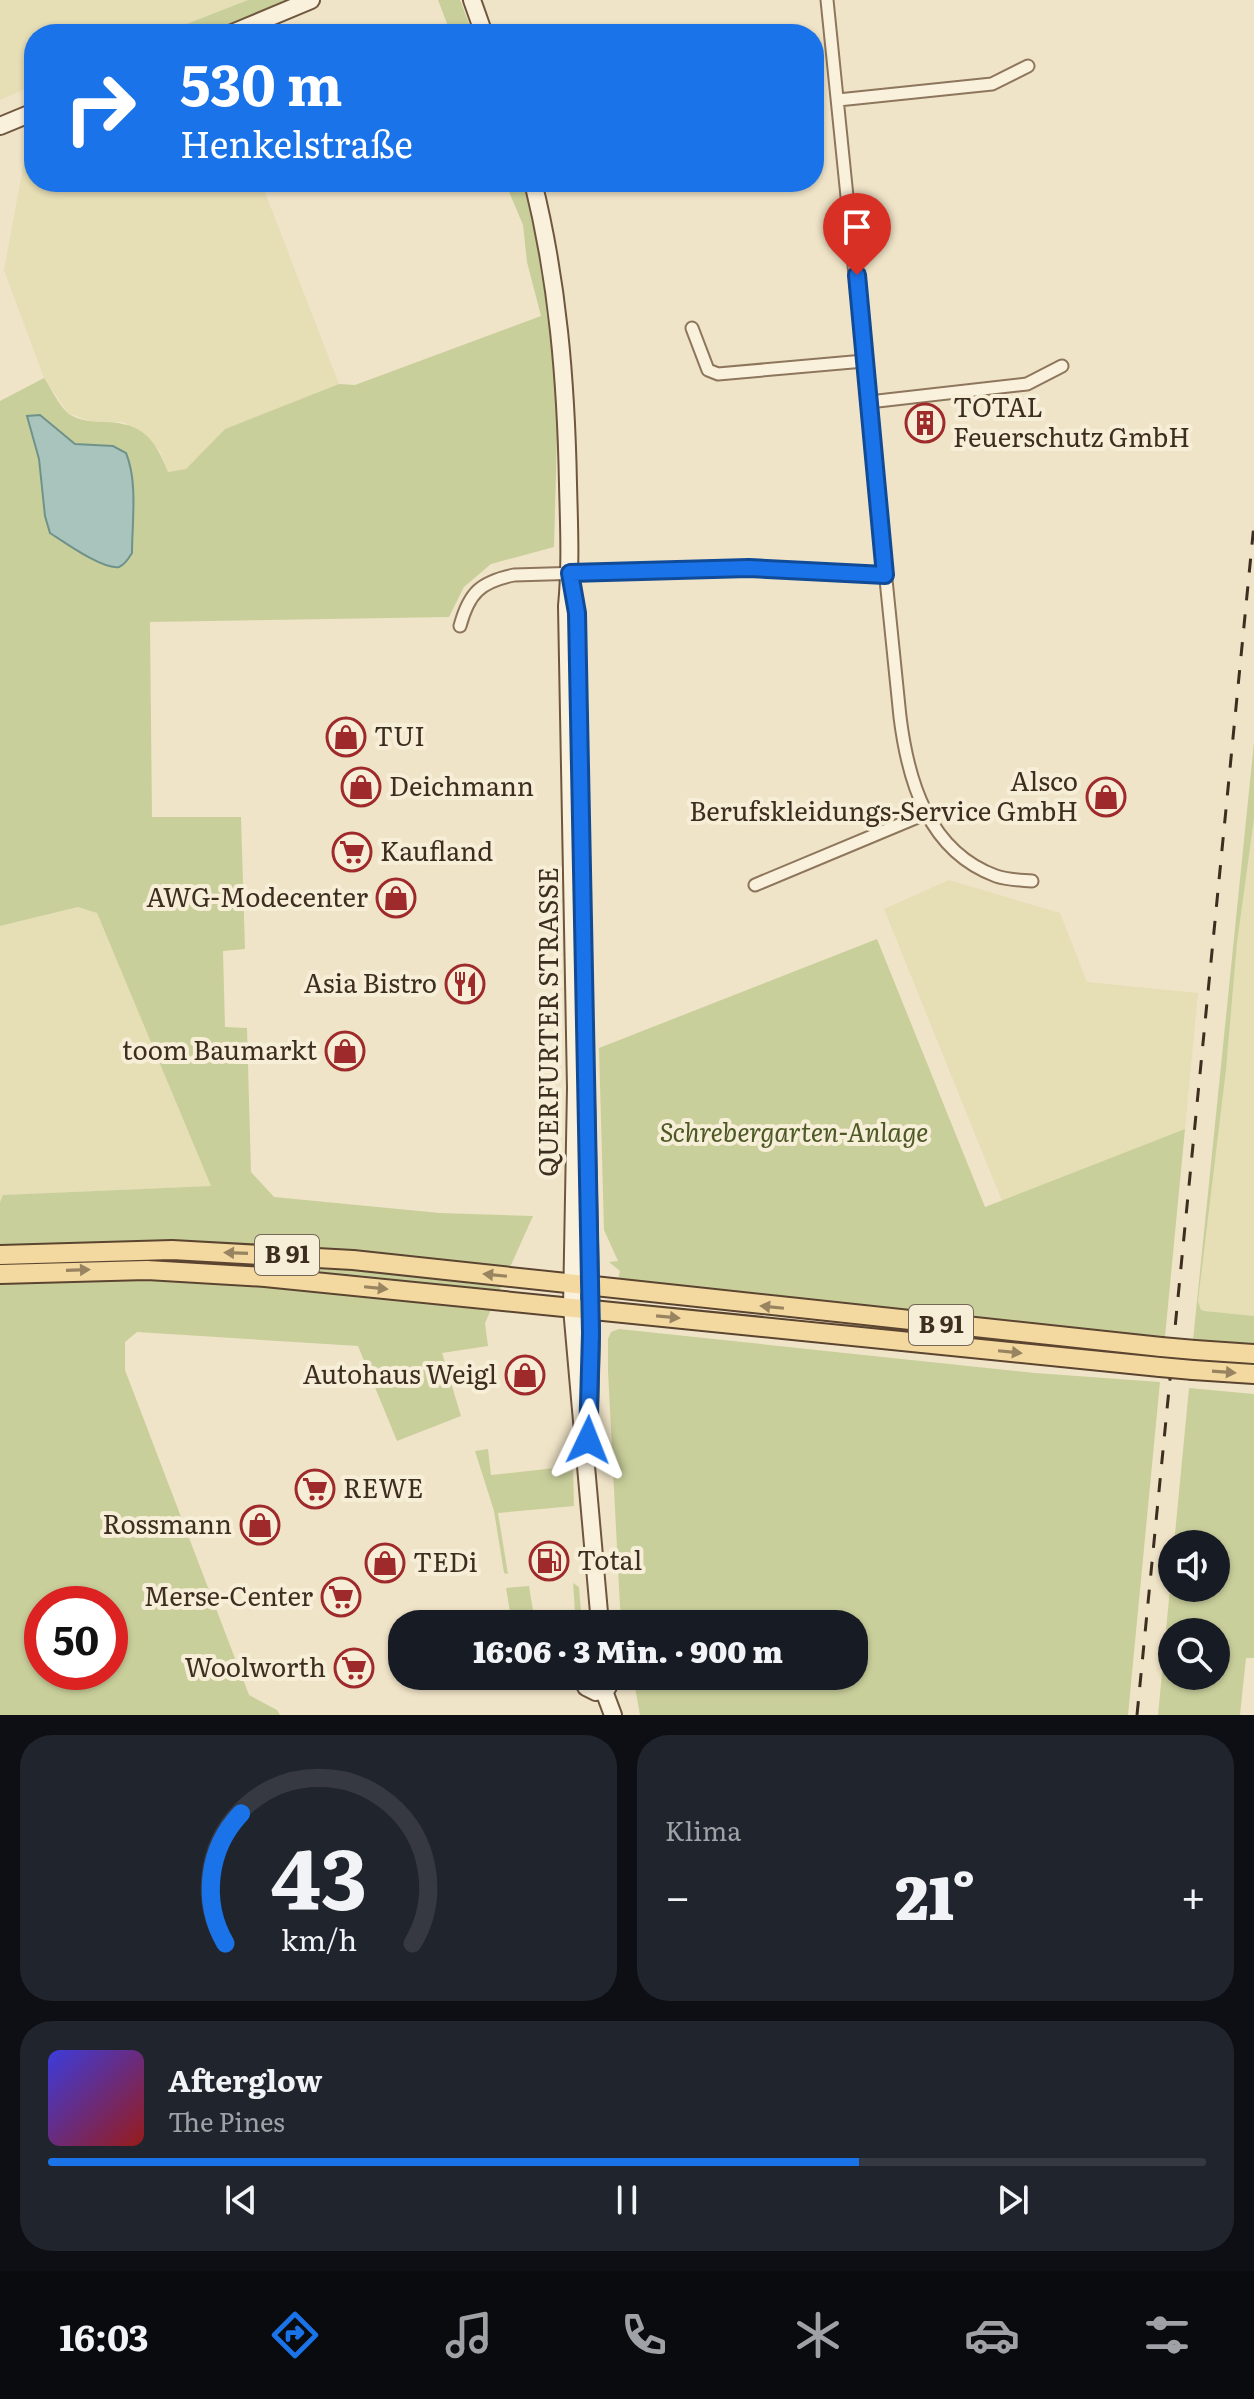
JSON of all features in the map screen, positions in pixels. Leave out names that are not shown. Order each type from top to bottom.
[{"type":"main road","points":[[254,24],[311,0]]},
{"type":"main road","points":[[472,0],[480,24]]},
{"type":"main road","points":[[0,126],[24,116]]},
{"type":"main road","name":"QUERFURTER STRASSE","points":[[535,192],[555,285],[563,372],[570,573],[577,613],[581,1309],[587,1470],[599,1610]]},
{"type":"main road","name":"B 91","points":[[0,1255],[127,1250],[278,1254],[1161,1347],[1254,1354]]},
{"type":"main road","name":"B 91","points":[[0,1274],[86,1269],[208,1272],[1254,1374]]},
{"type":"main road","points":[[590,1690],[604,1691],[613,1715]]},
{"type":"street","points":[[827,0],[903,745],[911,780],[925,814],[954,851],[998,877],[1032,881]]},
{"type":"street","points":[[838,100],[992,84],[1028,66]]},
{"type":"street","points":[[692,328],[708,370],[718,374],[864,361]]},
{"type":"street","points":[[869,402],[1027,384],[1062,366]]},
{"type":"street","points":[[460,626],[466,602],[475,592],[493,579],[514,575],[749,568],[885,575]]},
{"type":"street","points":[[755,885],[925,814]]},
{"type":"shaded area","points":[[0,0],[248,0],[187,24],[24,24],[24,89],[0,100]]},
{"type":"shaded area","points":[[24,162],[24,192],[265,192],[339,384],[225,429],[186,469],[168,472],[160,451],[124,422],[92,422],[68,413],[44,378],[4,270]]},
{"type":"shaded area","points":[[1254,819],[1254,1316],[1201,1310],[1198,1301],[1226,1070],[1237,943]]},
{"type":"shaded area","points":[[949,880],[1060,913],[1087,982],[1198,993],[1185,1129],[1002,1201],[884,909]]},
{"type":"shaded area","points":[[78,907],[97,913],[211,1186],[3,1195],[0,1202],[0,926]]},
{"type":"green space","points":[[248,0],[286,0],[230,24],[187,24]]},
{"type":"green space","points":[[438,0],[460,0],[469,24],[447,24]]},
{"type":"green space","points":[[509,192],[528,192],[549,287],[558,399],[554,547],[491,564],[464,587],[449,617],[150,622],[152,817],[241,817],[245,949],[223,951],[225,1027],[247,1028],[251,1172],[274,1197],[440,1213],[533,1216],[485,1323],[488,1346],[442,1353],[461,1416],[397,1441],[358,1346],[137,1332],[125,1342],[125,1370],[249,1695],[277,1710],[280,1715],[0,1715],[0,1202],[3,1195],[211,1186],[97,913],[78,907],[0,926],[0,401],[44,378],[69,414],[82,420],[129,426],[146,435],[158,450],[168,472],[186,469],[225,429],[339,384],[355,385],[541,316],[527,262],[523,225]]},
{"type":"green space","points":[[1254,742],[1254,819],[1237,943],[1226,1070],[1198,1301],[1201,1310],[1254,1316],[1254,1347],[1193,1340]]},
{"type":"green space","name":"Schrebergarten-Anlage","points":[[877,939],[985,1207],[1185,1129],[1165,1337],[900,1314],[770,1294],[618,1280],[620,1271],[609,1262],[618,1261],[604,1230],[599,1048]]},
{"type":"green space","points":[[782,1320],[888,1327],[1151,1357],[1150,1363]]},
{"type":"green space","points":[[619,1329],[1035,1373],[1160,1382],[1128,1715],[640,1715],[636,1690],[868,1690],[868,1610],[621,1610],[608,1371],[608,1339],[611,1332]]},
{"type":"green space","points":[[1189,1388],[1254,1394],[1254,1658],[1246,1658],[1240,1715],[1158,1715],[1160,1690],[1230,1690],[1230,1618],[1167,1618],[1169,1602],[1230,1602],[1230,1530],[1175,1530]]},
{"type":"green space","points":[[488,1449],[491,1475],[573,1466],[574,1506],[498,1513],[508,1574],[504,1573],[494,1511],[475,1451]]},
{"type":"green space","points":[[573,1583],[579,1587],[581,1610],[575,1610]]},
{"type":"green space","points":[[529,1586],[533,1610],[510,1610],[506,1588]]},
{"type":"water","points":[[40,415],[75,444],[113,446],[126,453],[133,489],[132,553],[121,566],[112,567],[94,560],[50,533],[45,516],[39,459],[27,416]]},
{"type":"railway","points":[[1137,1715],[1254,524]]},
{"type":"place","name":"TOTAL Feuerschutz GmbH","points":[[925,423]]},
{"type":"place","name":"TUI","points":[[346,737]]},
{"type":"place","name":"Deichmann","points":[[361,787]]},
{"type":"place","name":"Alsco Berufskleidungs-Service GmbH","points":[[1106,797]]},
{"type":"place","name":"Kaufland","points":[[352,852]]},
{"type":"place","name":"AWG-Modecenter","points":[[396,898]]},
{"type":"place","name":"Asia Bistro","points":[[465,984]]},
{"type":"place","name":"toom Baumarkt","points":[[345,1051]]},
{"type":"place","name":"Autohaus Weigl","points":[[525,1375]]},
{"type":"place","name":"REWE","points":[[315,1489]]},
{"type":"place","name":"Rossmann","points":[[260,1525]]},
{"type":"place","name":"Total","points":[[549,1561]]},
{"type":"place","name":"TEDi","points":[[385,1563]]},
{"type":"place","name":"Merse-Center","points":[[341,1597]]},
{"type":"place","name":"Woolworth","points":[[354,1668]]},
{"type":"route","points":[[588,1440],[591,1333],[577,606],[570,573],[749,568],[885,575],[857,275]]}]
